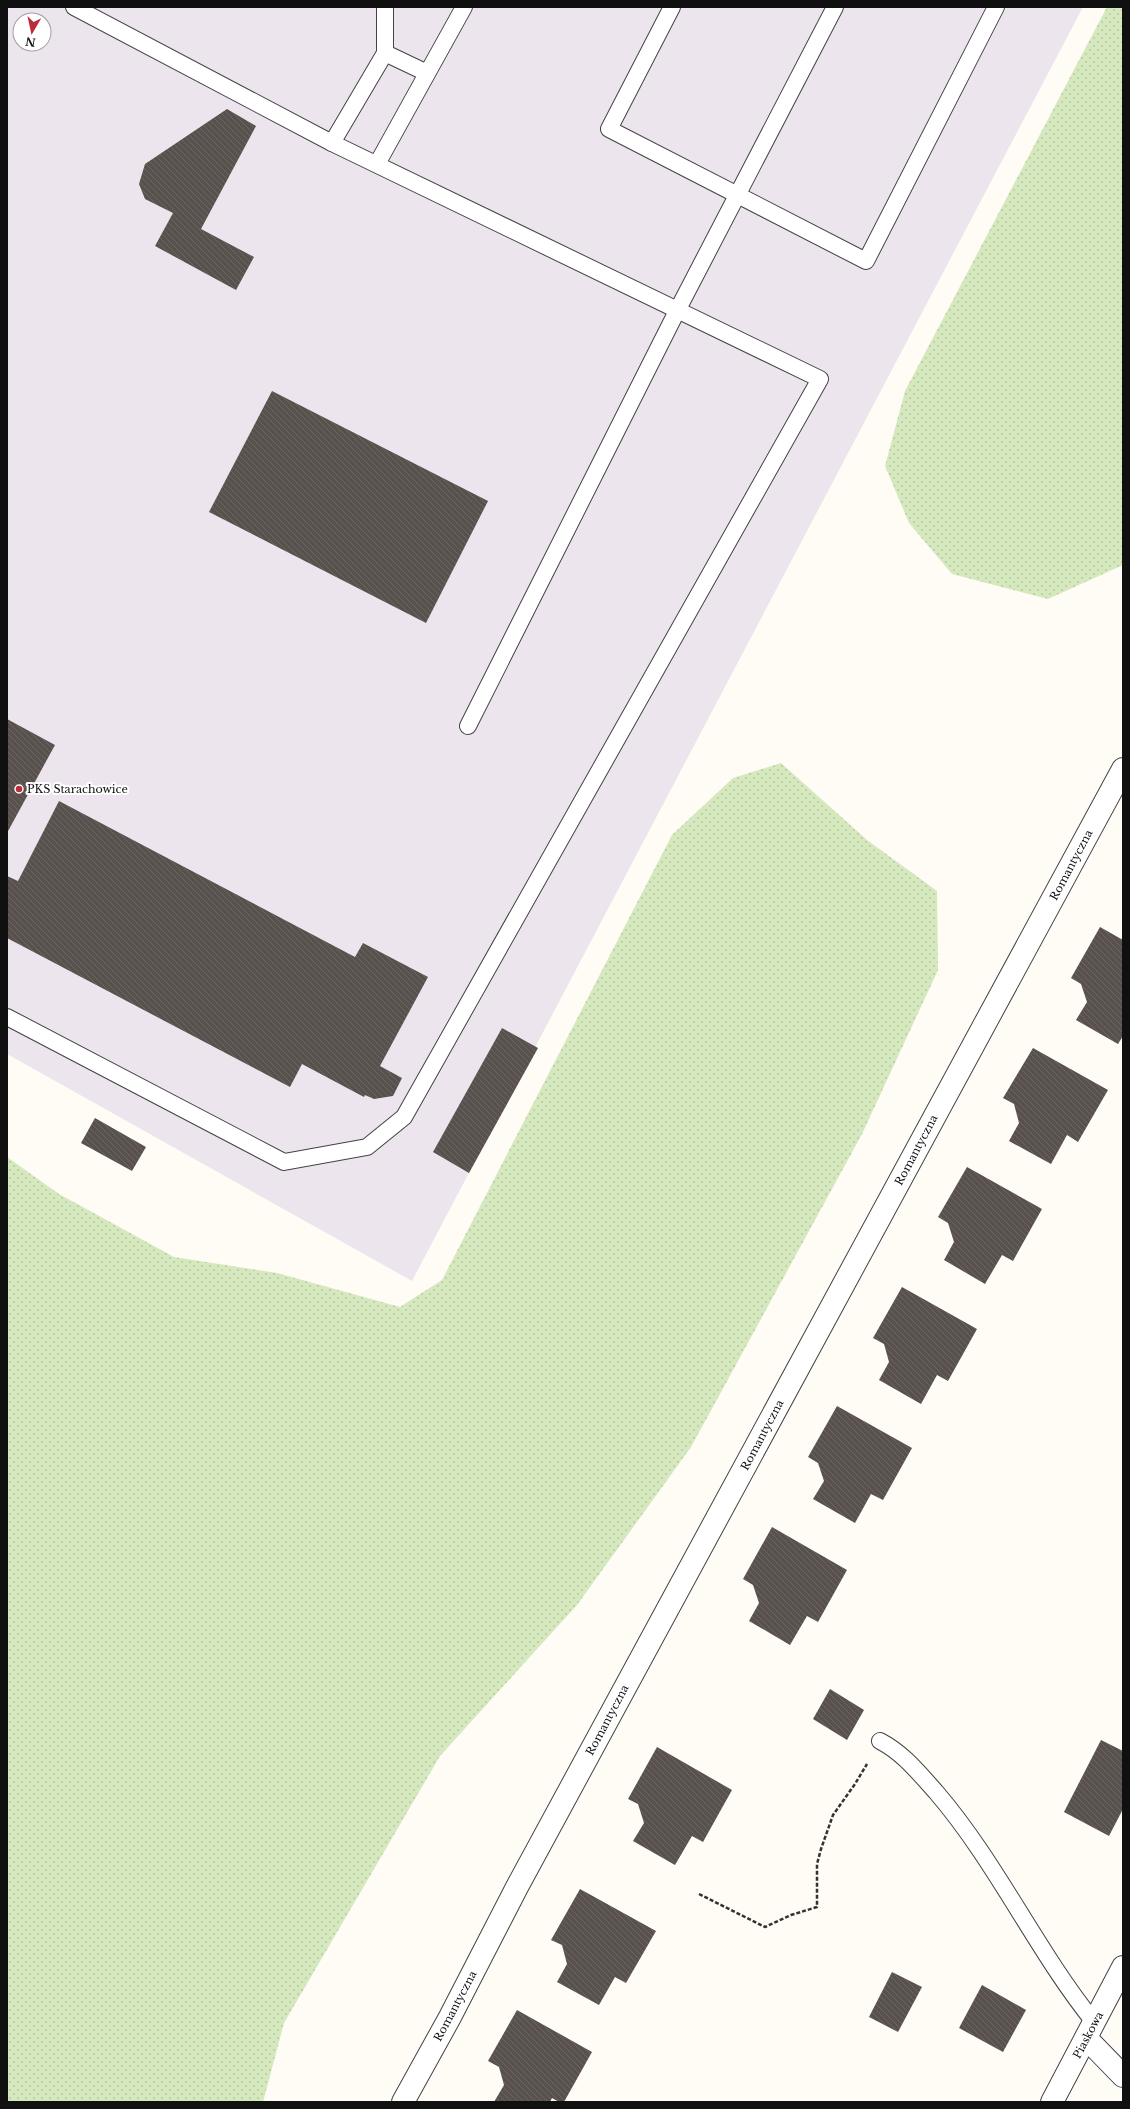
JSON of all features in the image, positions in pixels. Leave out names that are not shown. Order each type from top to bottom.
[{"type":"street","name":"Romantyczna","points":[[403,2102],[450,2017],[524,1873],[1123,769]]},
{"type":"street","name":"Piaskowa","points":[[1052,2102],[1123,1967]]},
{"type":"street","points":[[1090,2030],[1123,2076]]},
{"type":"lane","points":[[7,1017],[284,1162],[366,1147],[404,1117],[820,379],[332,143],[74,7]]},
{"type":"lane","points":[[332,143],[385,53],[384,7]]},
{"type":"lane","points":[[378,164],[464,7]]},
{"type":"lane","points":[[672,7],[609,129],[866,261],[996,7]]},
{"type":"lane","points":[[468,726],[677,310],[835,7]]},
{"type":"lane","points":[[385,53],[427,73]]},
{"type":"lane","points":[[880,1741],[893,1748],[910,1763],[966,1829],[1068,1990],[1090,2030]]},
{"type":"path","points":[[699,1894],[765,1927],[791,1915],[817,1907],[817,1864],[833,1815],[855,1784],[880,1741]]},
{"type":"shaded area","points":[[7,7],[1083,7],[412,1281],[7,1054]]},
{"type":"green space","points":[[1107,7],[1123,7],[1123,565],[1048,599],[952,574],[909,523],[885,466],[905,391]]},
{"type":"green space","points":[[781,763],[867,840],[937,891],[938,970],[862,1134],[691,1447],[577,1605],[440,1756],[284,2023],[263,2102],[7,2102],[7,1157],[59,1194],[174,1257],[277,1273],[400,1307],[442,1280],[672,835],[733,778]]},
{"type":"building","points":[[227,109],[256,126],[201,229],[254,257],[236,290],[155,246],[173,213],[145,199],[139,184],[145,164]]},
{"type":"building","points":[[272,391],[488,501],[426,623],[209,512]]},
{"type":"building","name":"PKS Starachowice","points":[[7,719],[55,745],[7,833]]},
{"type":"building","points":[[59,801],[355,957],[363,943],[428,977],[380,1066],[402,1078],[393,1096],[374,1099],[365,1095],[364,1097],[302,1064],[290,1087],[7,938],[7,876],[18,881]]},
{"type":"building","points":[[1100,927],[1123,940],[1123,1036],[1118,1044],[1076,1020],[1087,1002],[1081,984],[1071,978]]},
{"type":"building","points":[[502,1028],[538,1048],[469,1173],[433,1152]]},
{"type":"building","points":[[1033,1048],[1108,1090],[1078,1142],[1067,1135],[1051,1164],[1009,1141],[1019,1123],[1014,1104],[1003,1098]]},
{"type":"building","points":[[95,1118],[146,1147],[132,1171],[81,1143]]},
{"type":"building","points":[[967,1167],[1042,1209],[1013,1261],[1002,1255],[985,1284],[944,1260],[954,1242],[948,1223],[938,1217]]},
{"type":"building","points":[[902,1287],[977,1329],[948,1381],[937,1375],[921,1404],[879,1380],[889,1362],[884,1344],[873,1338]]},
{"type":"building","points":[[837,1406],[912,1448],[883,1500],[871,1494],[855,1523],[813,1499],[824,1481],[818,1463],[808,1457]]},
{"type":"building","points":[[772,1527],[847,1570],[818,1622],[807,1616],[790,1645],[749,1621],[759,1603],[753,1585],[743,1579]]},
{"type":"building","points":[[830,1689],[864,1710],[847,1740],[813,1719]]},
{"type":"building","points":[[1101,1740],[1123,1751],[1123,1809],[1109,1836],[1064,1812]]},
{"type":"building","points":[[657,1747],[732,1790],[703,1842],[692,1836],[675,1865],[633,1841],[644,1823],[638,1804],[628,1799]]},
{"type":"building","points":[[580,1889],[656,1931],[626,1983],[615,1977],[599,2005],[557,1982],[567,1964],[562,1945],[551,1940]]},
{"type":"building","points":[[892,1972],[922,1987],[898,2032],[869,2017]]},
{"type":"building","points":[[982,1985],[1026,2010],[1003,2052],[959,2028]]},
{"type":"building","points":[[517,2010],[592,2052],[564,2102],[559,2102],[552,2098],[550,2102],[494,2102],[504,2085],[499,2067],[488,2061]]},
{"type":"place","name":"PKS Starachowice","points":[[19,789]]}]
